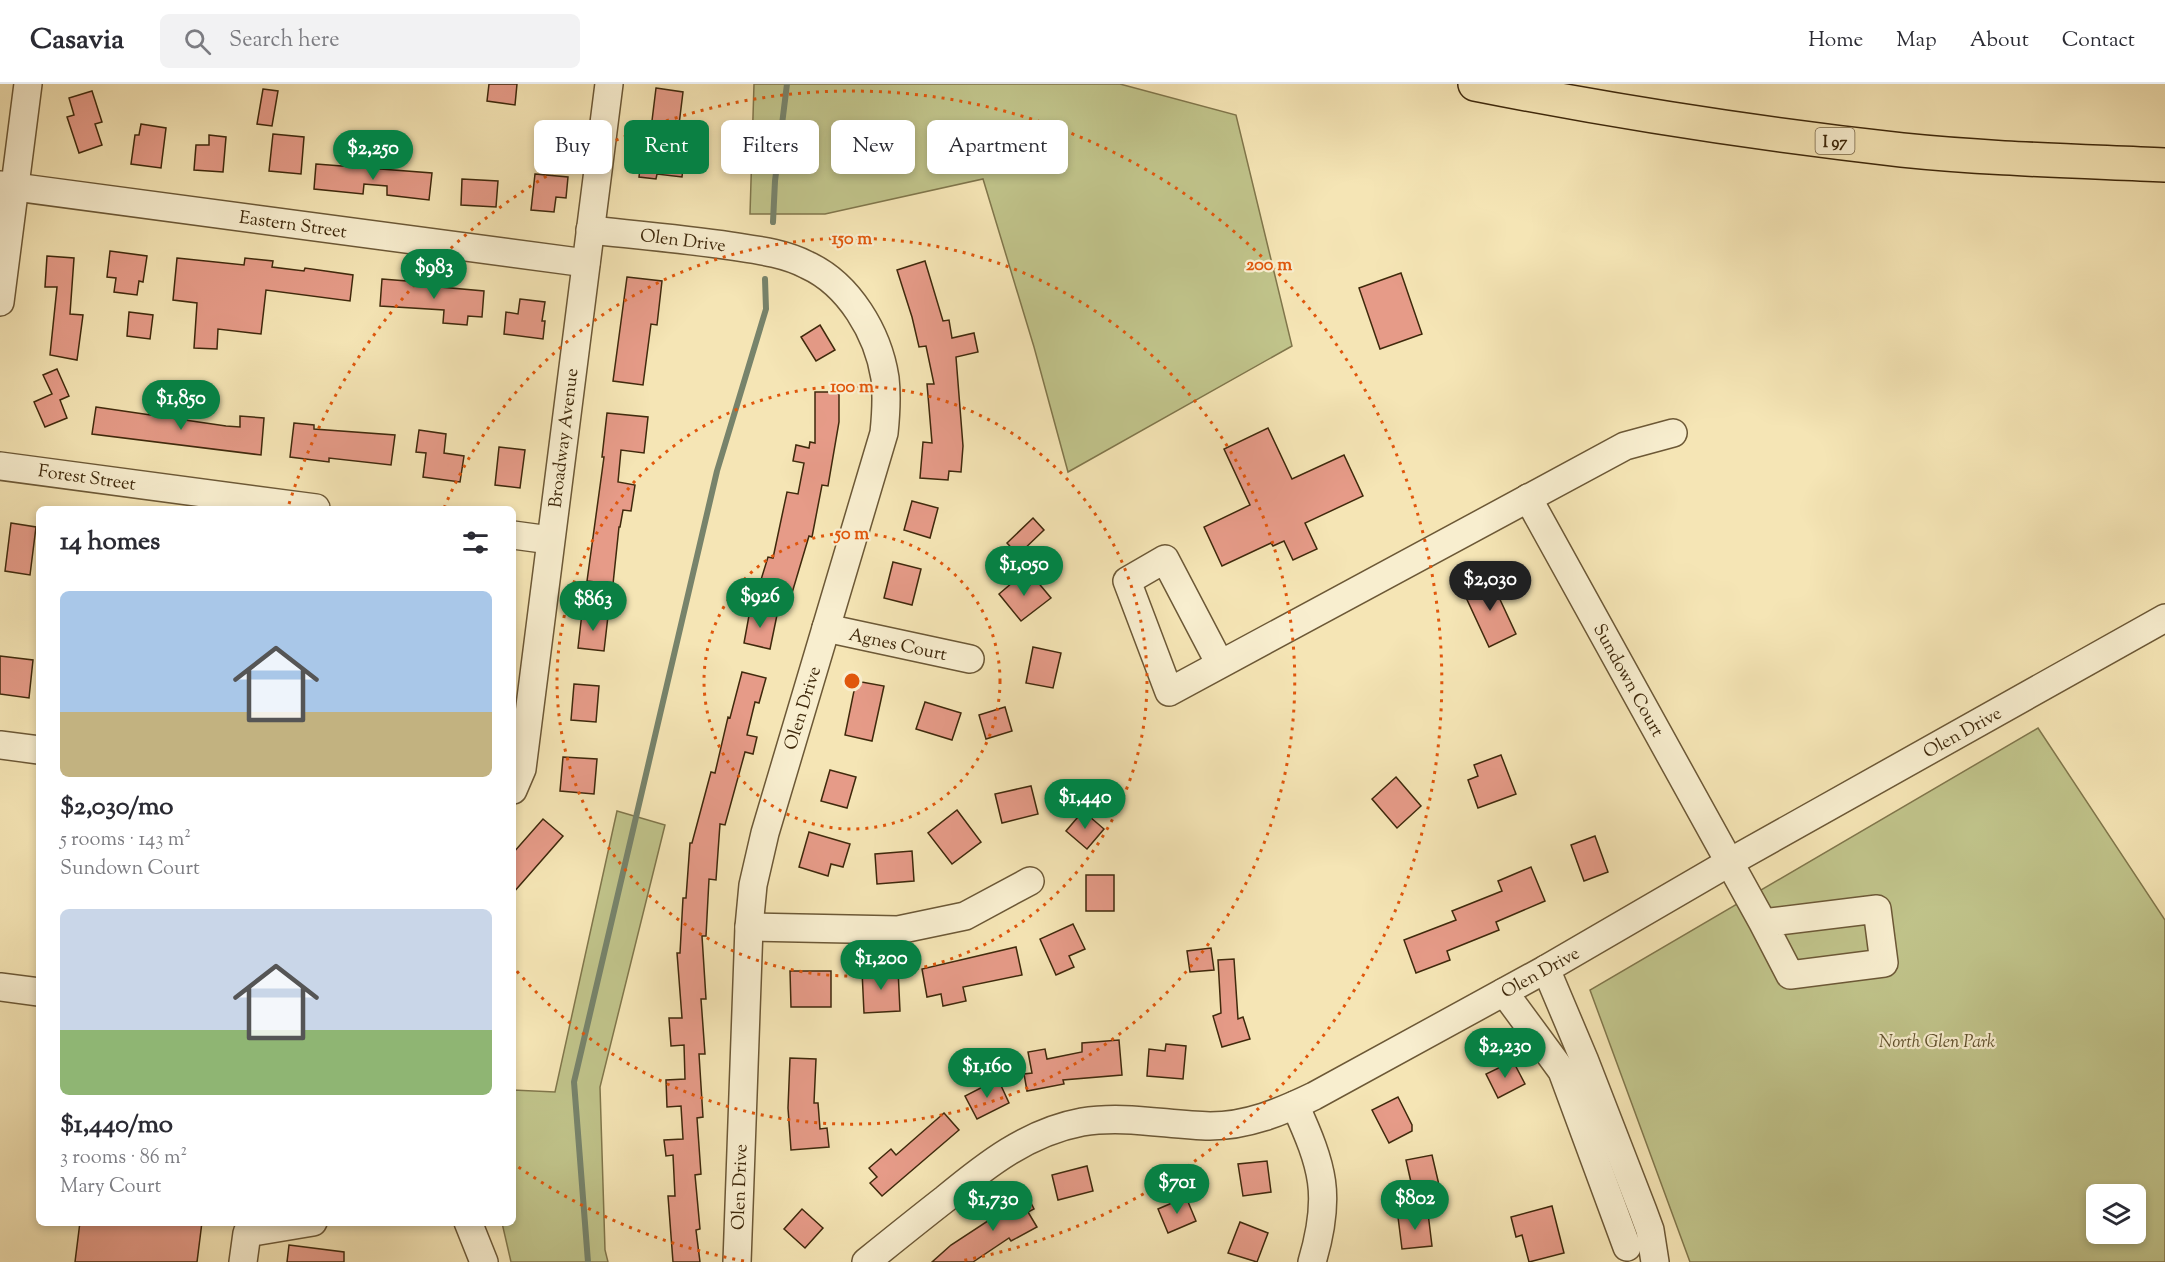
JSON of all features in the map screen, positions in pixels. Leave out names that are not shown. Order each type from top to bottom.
[{"type":"highway","name":"I 97","points":[[1475,84],[1622,112],[1902,150],[2039,160],[2165,165]]},
{"type":"street","points":[[0,302],[7,186],[28,84]]},
{"type":"street","name":"Broadway Avenue","points":[[516,783],[522,769],[609,84]]},
{"type":"street","name":"Eastern Street","points":[[7,186],[586,263]]},
{"type":"street","name":"Olen Drive","points":[[590,230],[699,241],[759,250],[789,257],[821,272],[850,299],[862,318],[881,358],[885,379],[887,405],[884,433],[758,861],[753,885],[749,927],[737,1262]]},
{"type":"street","points":[[1220,664],[1625,446],[1673,433]]},
{"type":"street","name":"Forest Street","points":[[0,466],[301,506]]},
{"type":"street","name":"Sundown Court","points":[[1528,498],[1763,923]]},
{"type":"street","points":[[516,535],[550,540]]},
{"type":"street","name":"Olen Drive","points":[[866,1262],[975,1175],[1019,1144],[1038,1135],[1082,1122],[1114,1119],[1209,1126],[1232,1125],[1258,1119],[1295,1105],[1546,969],[1730,862],[2165,618]]},
{"type":"street","name":"Agnes Court","points":[[826,628],[970,659]]},
{"type":"street","points":[[0,745],[36,750]]},
{"type":"street","points":[[749,927],[898,930],[965,916],[1030,881]]},
{"type":"street","points":[[1546,969],[1643,1211],[1650,1230],[1655,1262]]},
{"type":"street","points":[[0,987],[36,992]]},
{"type":"street","points":[[1504,992],[1562,1071],[1627,1247]]},
{"type":"street","points":[[1295,1105],[1317,1158],[1323,1182],[1321,1227],[1312,1262]]},
{"type":"street","points":[[243,1262],[247,1233],[289,1226]]},
{"type":"street","points":[[470,1226],[484,1262]]},
{"type":"green space","points":[[754,84],[1120,84],[1236,115],[1292,346],[1068,472],[1034,347],[983,179],[825,214],[750,214],[751,174],[819,174],[819,120],[753,120]]},
{"type":"green space","name":"North Glen Park","points":[[2038,728],[2165,920],[2165,1262],[1690,1262],[1590,990]]},
{"type":"green space","points":[[617,811],[665,825],[600,1087],[605,1250],[608,1262],[511,1262],[503,1226],[516,1226],[516,1090],[555,1092]]},
{"type":"building","points":[[489,84],[517,84],[515,105],[487,101]]},
{"type":"building","points":[[656,88],[683,92],[680,120],[652,120]]},
{"type":"building","points":[[263,89],[278,91],[272,126],[257,124]]},
{"type":"building","points":[[92,91],[102,122],[95,124],[102,145],[79,153],[67,117],[74,115],[69,98]]},
{"type":"building","points":[[141,124],[166,128],[161,168],[131,164],[135,135],[139,135]]},
{"type":"building","points":[[273,134],[304,137],[301,174],[269,171]]},
{"type":"building","points":[[209,135],[226,137],[223,172],[194,170],[196,145],[209,145]]},
{"type":"building","points":[[316,164],[432,173],[429,200],[387,195],[387,186],[364,184],[363,194],[314,189]]},
{"type":"building","points":[[535,174],[568,177],[566,198],[556,197],[554,212],[531,210]]},
{"type":"building","points":[[639,174],[657,174],[656,179],[639,177]]},
{"type":"building","points":[[657,174],[682,174],[682,177]]},
{"type":"building","points":[[462,179],[498,181],[496,207],[461,205]]},
{"type":"building","points":[[110,251],[147,256],[143,282],[139,281],[137,295],[114,292],[116,278],[107,277]]},
{"type":"building","points":[[47,256],[74,258],[70,314],[83,315],[77,360],[50,355],[57,287],[45,287]]},
{"type":"building","points":[[177,258],[244,265],[245,258],[273,261],[272,267],[304,271],[305,268],[353,275],[350,301],[266,290],[261,334],[218,329],[217,349],[194,348],[197,303],[173,300]]},
{"type":"building","points":[[925,261],[943,321],[949,320],[952,338],[974,333],[978,352],[956,357],[963,446],[961,472],[949,471],[948,480],[920,478],[923,442],[932,443],[927,384],[934,384],[926,346],[919,347],[897,270]]},
{"type":"building","points":[[1401,273],[1422,334],[1380,349],[1359,288]]},
{"type":"building","points":[[627,277],[662,281],[657,325],[651,324],[643,385],[613,381]]},
{"type":"building","points":[[382,279],[484,291],[482,317],[468,316],[467,325],[443,323],[444,310],[380,306]]},
{"type":"building","points":[[520,299],[545,302],[542,321],[545,321],[543,339],[504,334],[506,312],[518,314]]},
{"type":"building","points":[[129,312],[153,315],[150,339],[127,336]]},
{"type":"building","points":[[820,325],[835,350],[816,361],[801,337]]},
{"type":"building","points":[[57,369],[69,396],[60,400],[67,418],[45,427],[34,402],[52,394],[43,375]]},
{"type":"building","points":[[815,392],[839,392],[839,422],[828,486],[822,485],[812,537],[809,536],[792,593],[760,583],[768,557],[773,558],[787,492],[798,494],[804,463],[793,461],[796,445],[809,448],[810,442],[815,443]]},
{"type":"building","points":[[96,407],[240,427],[240,416],[264,418],[261,455],[92,434]]},
{"type":"building","points":[[607,413],[648,417],[644,453],[621,450],[618,482],[635,485],[631,511],[623,510],[619,527],[613,584],[587,581],[604,457],[602,457]]},
{"type":"building","points":[[294,423],[314,425],[314,429],[395,435],[391,465],[329,458],[329,462],[290,457]]},
{"type":"building","points":[[1268,428],[1292,479],[1344,455],[1363,496],[1305,523],[1317,549],[1293,560],[1284,541],[1273,546],[1271,543],[1222,566],[1204,527],[1250,505],[1224,449]]},
{"type":"building","points":[[419,430],[446,434],[444,453],[464,456],[460,482],[423,477],[426,453],[416,452]]},
{"type":"building","points":[[499,447],[525,450],[520,488],[495,485]]},
{"type":"building","points":[[912,501],[938,508],[930,538],[904,530]]},
{"type":"building","points":[[1033,518],[1044,530],[1018,555],[1007,543]]},
{"type":"building","points":[[11,523],[36,527],[30,575],[5,571]]},
{"type":"building","points":[[893,562],[921,569],[912,605],[884,598]]},
{"type":"building","points":[[1020,576],[1029,586],[1036,580],[1051,598],[1021,621],[999,594]]},
{"type":"building","points":[[1490,578],[1516,634],[1489,647],[1463,591]]},
{"type":"building","points":[[750,610],[777,615],[770,649],[744,643]]},
{"type":"building","points":[[582,613],[608,616],[604,651],[578,648]]},
{"type":"building","points":[[1033,647],[1061,653],[1053,688],[1026,683]]},
{"type":"building","points":[[0,656],[33,660],[29,698],[0,694]]},
{"type":"building","points":[[742,672],[766,678],[759,703],[755,702],[747,735],[757,737],[753,754],[745,752],[725,825],[720,824],[716,880],[709,879],[706,936],[702,936],[706,999],[701,999],[705,1054],[699,1054],[703,1117],[697,1118],[701,1174],[695,1175],[700,1229],[696,1230],[700,1262],[673,1262],[668,1196],[675,1196],[673,1155],[666,1156],[664,1140],[683,1139],[681,1106],[667,1107],[666,1080],[685,1079],[684,1045],[671,1046],[669,1018],[682,1018],[677,953],[680,953],[683,898],[686,898],[690,843],[692,843],[711,772],[715,773],[728,717],[730,718]]},
{"type":"building","points":[[856,681],[884,686],[872,741],[845,735]]},
{"type":"building","points":[[574,684],[599,686],[596,722],[571,720]]},
{"type":"building","points":[[925,702],[961,713],[952,740],[916,729]]},
{"type":"building","points":[[1005,707],[1012,731],[986,739],[979,715]]},
{"type":"building","points":[[1501,755],[1516,794],[1478,808],[1468,780],[1478,776],[1474,765]]},
{"type":"building","points":[[563,757],[597,759],[594,794],[560,791]]},
{"type":"building","points":[[830,770],[856,777],[847,808],[821,801]]},
{"type":"building","points":[[1396,777],[1421,806],[1397,828],[1372,799]]},
{"type":"building","points":[[1031,786],[1038,814],[1002,823],[995,794]]},
{"type":"building","points":[[957,810],[981,842],[952,864],[928,833]]},
{"type":"building","points":[[1083,811],[1104,829],[1087,849],[1066,831]]},
{"type":"building","points":[[543,819],[563,836],[516,890],[516,850]]},
{"type":"building","points":[[809,832],[850,844],[843,867],[831,864],[828,876],[799,867]]},
{"type":"building","points":[[1595,836],[1608,872],[1584,881],[1571,845]]},
{"type":"building","points":[[912,851],[914,881],[877,884],[875,854]]},
{"type":"building","points":[[1531,867],[1545,901],[1496,922],[1499,930],[1447,951],[1450,960],[1416,973],[1404,940],[1456,920],[1452,911],[1502,891],[1498,881]]},
{"type":"building","points":[[1086,875],[1114,875],[1114,911],[1086,911]]},
{"type":"building","points":[[1073,924],[1085,949],[1069,956],[1074,967],[1056,975],[1040,939]]},
{"type":"building","points":[[1016,947],[1022,975],[963,987],[966,1001],[943,1006],[941,994],[927,997],[922,969]]},
{"type":"building","points":[[1211,948],[1214,970],[1190,972],[1187,951]]},
{"type":"building","points":[[1234,959],[1238,1019],[1243,1017],[1250,1039],[1222,1047],[1213,1016],[1221,1013],[1218,960]]},
{"type":"building","points":[[898,969],[900,1011],[864,1013],[862,971]]},
{"type":"building","points":[[790,971],[831,971],[831,1007],[791,1007]]},
{"type":"building","points":[[1119,1040],[1122,1075],[1063,1080],[1064,1084],[1027,1091],[1024,1074],[1032,1073],[1028,1052],[1045,1049],[1047,1059],[1082,1052],[1082,1043]]},
{"type":"building","points":[[1166,1044],[1186,1046],[1183,1079],[1147,1076],[1149,1049],[1165,1051]]},
{"type":"building","points":[[790,1058],[816,1059],[814,1103],[818,1103],[820,1129],[827,1128],[829,1147],[791,1150],[788,1108]]},
{"type":"building","points":[[1513,1061],[1525,1084],[1498,1098],[1486,1074]]},
{"type":"building","points":[[998,1079],[1009,1103],[977,1119],[965,1096]]},
{"type":"building","points":[[1398,1097],[1412,1125],[1412,1131],[1389,1143],[1372,1110]]},
{"type":"building","points":[[944,1113],[959,1130],[882,1196],[870,1183],[877,1177],[869,1168],[891,1149],[896,1155]]},
{"type":"building","points":[[1432,1155],[1439,1185],[1413,1191],[1406,1160]]},
{"type":"building","points":[[1267,1161],[1271,1192],[1243,1196],[1238,1164]]},
{"type":"building","points":[[1087,1166],[1093,1191],[1058,1200],[1052,1175]]},
{"type":"building","points":[[1026,1193],[1034,1209],[1028,1212],[1037,1227],[1011,1241],[1009,1238],[973,1262],[932,1262],[951,1245],[997,1215],[994,1210]]},
{"type":"building","points":[[1186,1197],[1196,1221],[1168,1233],[1158,1209]]},
{"type":"building","points":[[1552,1206],[1564,1253],[1529,1262],[1522,1235],[1516,1237],[1511,1217]]},
{"type":"building","points":[[802,1209],[823,1228],[805,1248],[784,1229]]},
{"type":"building","points":[[1428,1213],[1432,1246],[1402,1249],[1398,1217]]},
{"type":"building","points":[[1240,1222],[1268,1233],[1257,1262],[1228,1253]]},
{"type":"building","points":[[80,1226],[202,1226],[197,1262],[75,1262]]},
{"type":"building","points":[[289,1245],[344,1252],[344,1262],[287,1262]]},
{"type":"waterway","points":[[773,222],[775,181],[787,84]]},
{"type":"waterway","points":[[588,1262],[574,1082],[717,471],[766,309],[765,279]]}]
